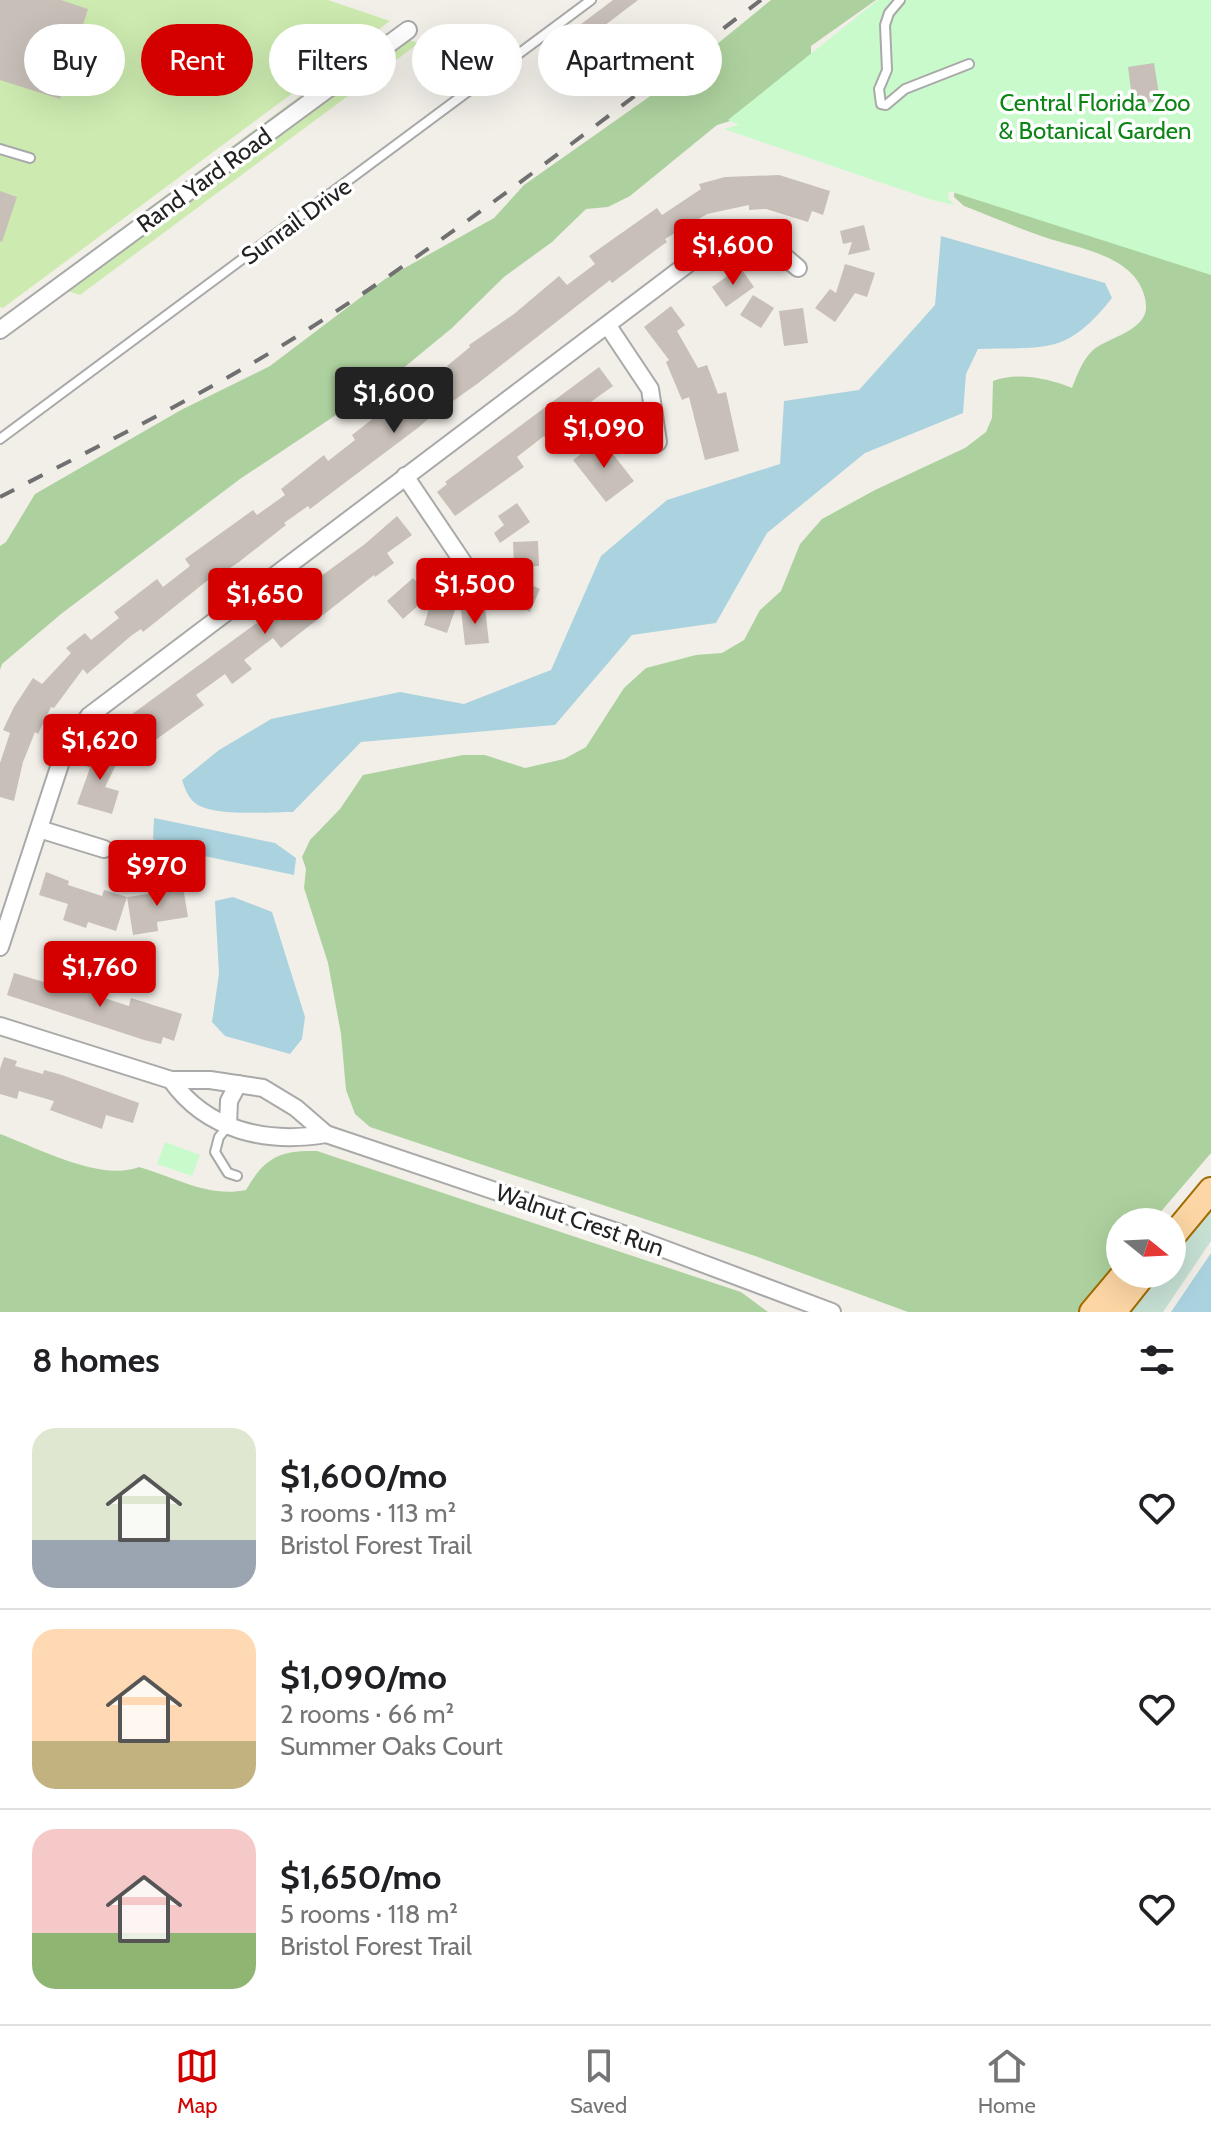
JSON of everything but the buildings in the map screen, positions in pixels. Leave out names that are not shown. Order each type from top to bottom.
[{"type":"main road","points":[[1182,1208],[1211,1176]]},
{"type":"main road","points":[[1186,1220],[1211,1190]]},
{"type":"main road","points":[[1092,1312],[1112,1288]]},
{"type":"main road","points":[[1114,1312],[1133,1288]]},
{"type":"street","name":"Rand Yard Road","points":[[0,330],[408,30]]},
{"type":"street","points":[[0,947],[64,752],[89,716],[706,250],[739,241],[772,246],[798,268]]},
{"type":"street","points":[[608,326],[650,389],[658,442]]},
{"type":"street","points":[[405,476],[467,568]]},
{"type":"street","points":[[39,829],[104,849]]},
{"type":"street","name":"Walnut Crest Run","points":[[0,1026],[171,1080],[210,1080],[263,1088],[296,1108],[326,1134],[632,1237],[832,1312]]},
{"type":"street","name":"Walnut Crest Run","points":[[171,1080],[185,1100],[228,1126],[260,1137],[296,1139],[326,1134]]},
{"type":"street","points":[[228,1126],[229,1101],[238,1084]]},
{"type":"lane","name":"Sunrail Drive","points":[[0,439],[591,0]]},
{"type":"lane","points":[[900,0],[889,13],[885,25],[887,70],[879,89],[881,104],[886,105],[905,89],[969,64]]},
{"type":"lane","points":[[0,149],[30,158]]},
{"type":"lane","points":[[228,1126],[219,1137],[215,1152],[228,1173],[237,1176]]},
{"type":"green space","points":[[0,0],[328,0],[390,21],[386,24],[269,24],[269,96],[289,96],[3,308],[0,307]]},
{"type":"green space","points":[[771,0],[876,0],[811,46],[811,64],[747,116],[717,125],[630,196],[608,207],[586,209],[552,242],[504,277],[452,328],[390,379],[240,479],[61,614],[2,664],[0,670],[0,546],[6,542],[35,494],[181,410],[270,366],[385,279],[494,218],[524,185],[650,96],[722,96],[722,40]]},
{"type":"green space","name":"Central Florida Zoo & Botanical Garden","points":[[878,0],[1211,0],[1211,275],[949,191],[948,198],[955,205],[932,200],[724,129],[739,125],[728,120]]},
{"type":"green space","points":[[396,36],[412,41],[412,48],[396,60]]},
{"type":"green space","points":[[300,96],[348,96],[80,295],[46,284]]},
{"type":"green space","points":[[1211,161],[1211,1153],[1164,1208],[1106,1208],[1106,1278],[1079,1312],[908,1312],[758,1257],[370,1127],[355,1114],[346,1090],[341,1034],[328,963],[304,888],[306,869],[302,857],[310,840],[340,809],[363,775],[463,755],[485,755],[525,768],[564,759],[586,747],[624,688],[646,668],[696,655],[722,653],[744,640],[760,610],[781,591],[800,544],[822,519],[875,490],[965,448],[986,432],[992,418],[993,381],[1032,377],[1072,388],[1083,363],[1093,350],[1140,322],[1146,312],[1145,298],[1130,272],[1089,250],[964,206],[954,197],[955,183]]},
{"type":"green space","points":[[0,1134],[88,1167],[124,1170],[139,1167],[205,1189],[232,1192],[246,1190],[267,1163],[283,1154],[317,1151],[741,1292],[768,1312],[0,1312]]},
{"type":"green space","points":[[165,1142],[200,1155],[192,1176],[157,1164]]},
{"type":"green space","points":[[1211,1200],[1211,1241],[1186,1278],[1186,1235]]},
{"type":"green space","points":[[1147,1288],[1179,1288],[1163,1312],[1129,1312]]},
{"type":"water","points":[[941,236],[1105,283],[1112,298],[1096,317],[1067,339],[1038,347],[978,349],[966,374],[963,413],[865,453],[767,533],[716,623],[632,635],[555,725],[361,742],[293,812],[215,810],[203,807],[190,798],[182,780],[219,750],[271,719],[400,692],[464,704],[551,670],[601,556],[667,500],[780,464],[784,401],[859,390],[935,305]]},
{"type":"water","points":[[154,818],[275,843],[296,858],[294,875],[195,854],[153,839]]},
{"type":"water","points":[[233,897],[272,912],[305,1017],[302,1039],[290,1054],[225,1036],[212,1022],[219,974],[215,901]]},
{"type":"water","points":[[1211,1253],[1211,1312],[1171,1312]]},
{"type":"railway","points":[[0,497],[192,397],[304,332],[479,212],[761,0]]}]
